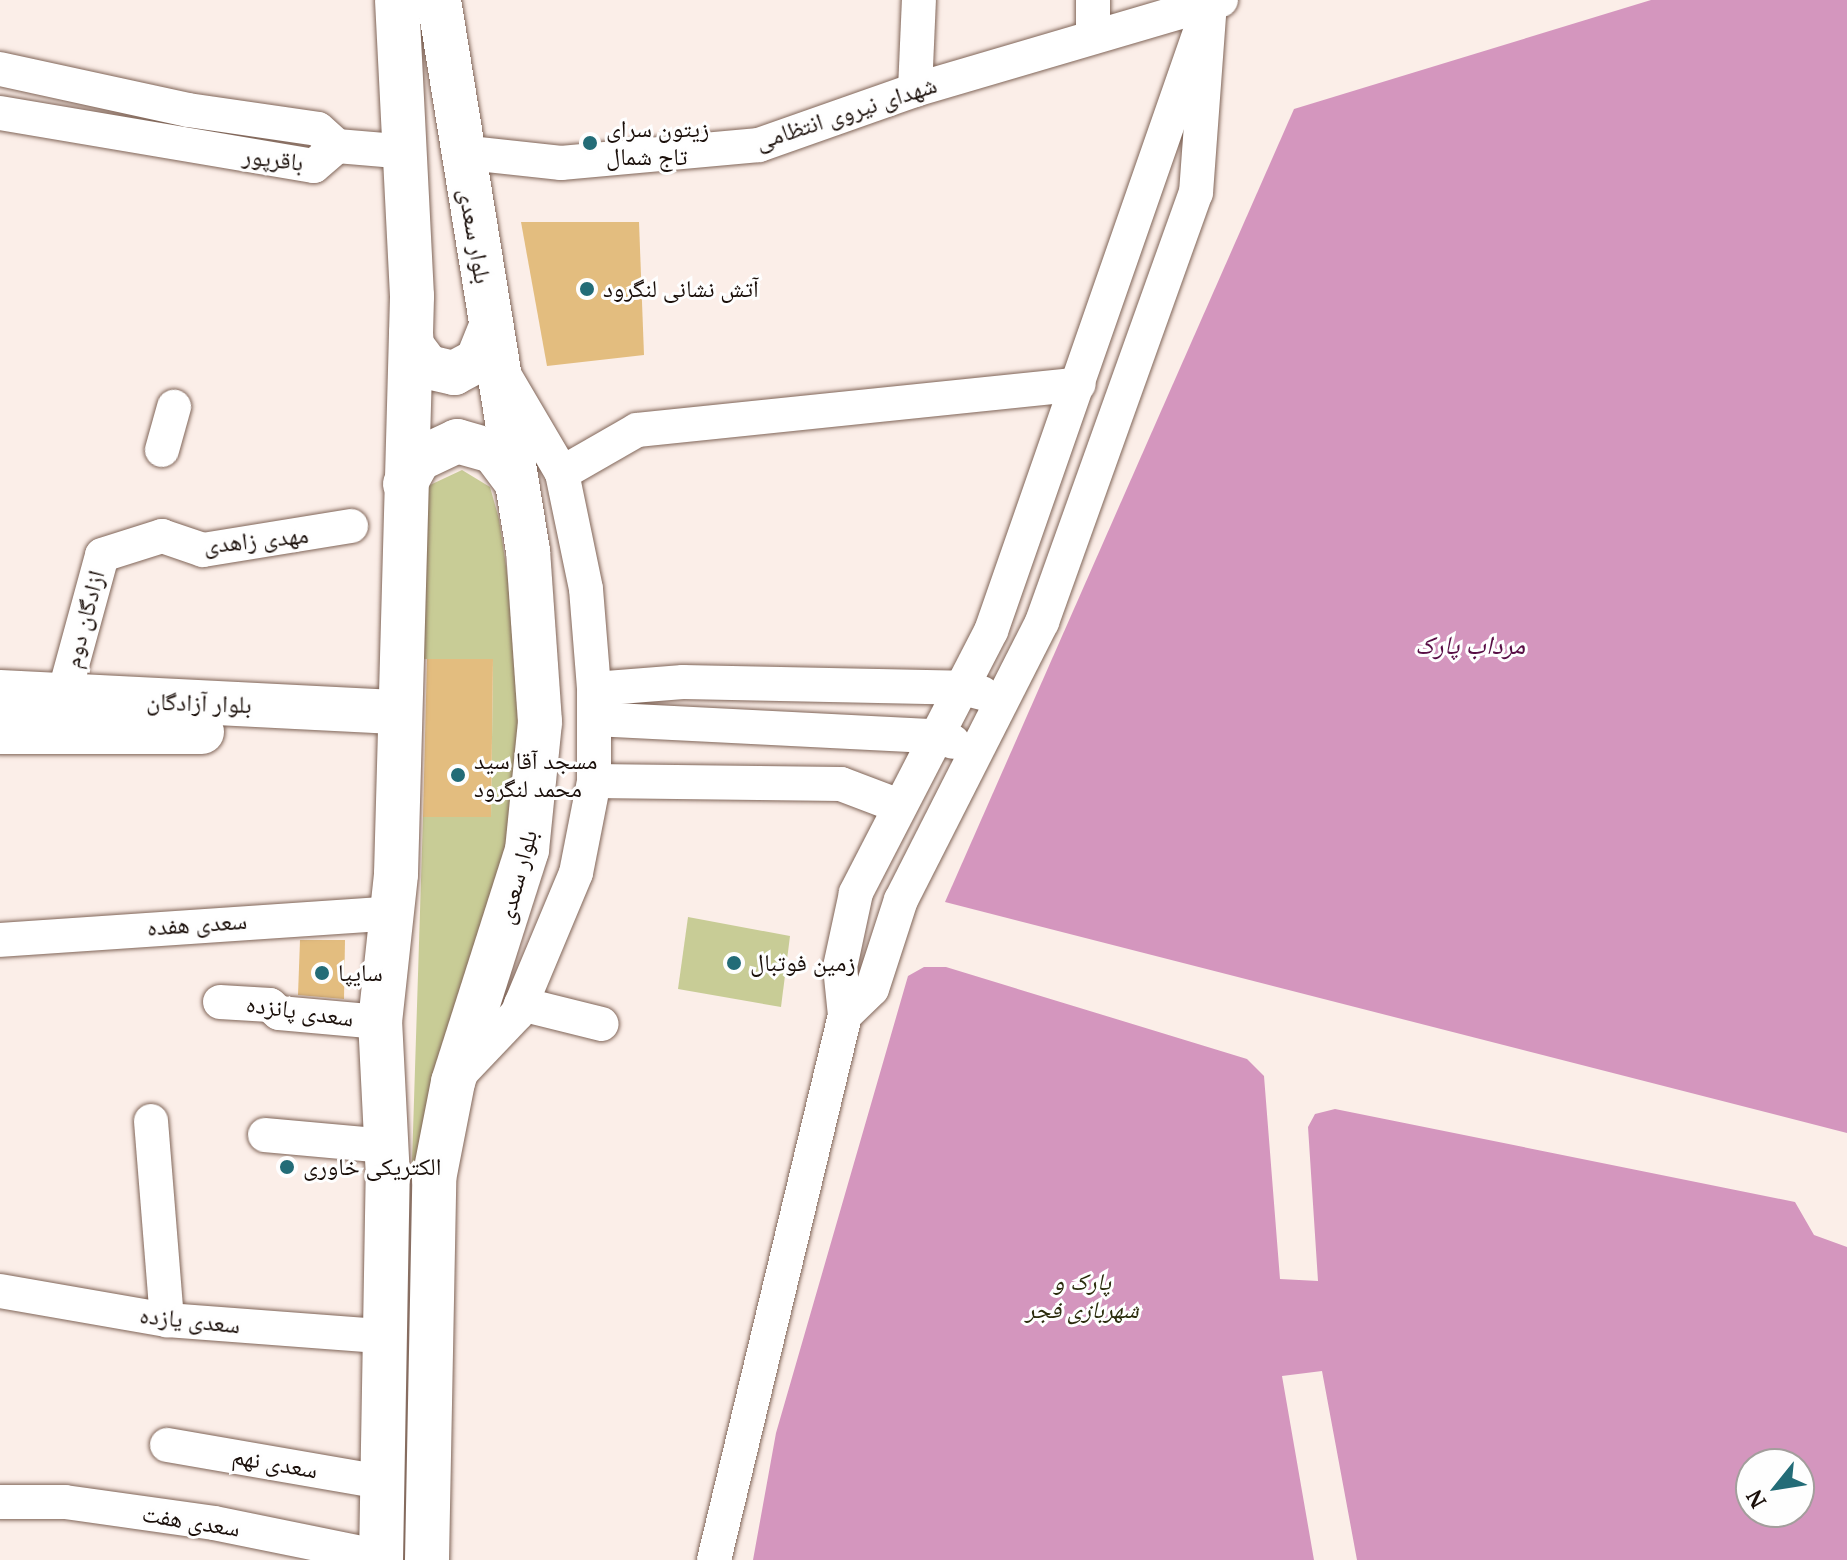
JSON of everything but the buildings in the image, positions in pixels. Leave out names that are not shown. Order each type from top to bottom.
[{"type":"highway","points":[[381,1559],[386,1146],[380,1022],[394,913],[411,333],[408,152],[397,0]]},
{"type":"highway","name":"بلوار سعدی","points":[[427,1560],[434,1179],[453,1082],[520,881],[536,799],[537,651],[516,482],[460,152],[439,0]]},
{"type":"highway","points":[[411,333],[412,346],[428,367],[454,373],[477,361],[493,344]]},
{"type":"highway","points":[[405,484],[430,450],[457,441],[493,451],[516,482]]},
{"type":"highway","name":"بلوار آزادگان","points":[[0,692],[399,722]]},
{"type":"highway","name":"بلوار آزادگان","points":[[0,732],[399,722]]},
{"type":"street","points":[[915,90],[919,0]]},
{"type":"street","points":[[1093,0],[1093,37]]},
{"type":"street","points":[[714,1560],[845,1015],[840,967],[856,893],[991,631],[1214,1]]},
{"type":"street","points":[[845,1015],[872,989],[901,900],[1006,700],[1042,622],[1196,193],[1214,1]]},
{"type":"street","name":"شهدای نیروی انتظامی","points":[[460,152],[561,163],[759,145],[915,90],[1214,1]]},
{"type":"street","name":"باقرپور","points":[[0,69],[188,110],[318,129],[337,146],[314,166],[0,113]]},
{"type":"street","points":[[337,146],[408,152]]},
{"type":"street","points":[[453,1082],[521,1004],[576,873],[594,781],[594,704],[586,589],[562,473],[493,344]]},
{"type":"street","points":[[562,473],[637,430],[1079,384]]},
{"type":"street","points":[[162,450],[174,407]]},
{"type":"street","name":"مهدی زاهدی","points":[[162,536],[203,550],[351,526]]},
{"type":"street","name":"ازادگان دوم","points":[[63,698],[102,555],[162,536]]},
{"type":"street","points":[[594,704],[683,682],[963,688],[1006,700]]},
{"type":"street","points":[[594,704],[935,736],[979,751]]},
{"type":"street","points":[[594,781],[841,784],[899,806]]},
{"type":"street","name":"سعدی هفده","points":[[0,940],[394,913]]},
{"type":"street","name":"سعدی پانزده","points":[[220,1002],[270,1005],[279,1013],[380,1022]]},
{"type":"street","points":[[521,1004],[602,1024]]},
{"type":"street","points":[[151,1121],[167,1320]]},
{"type":"street","points":[[265,1135],[386,1146]]},
{"type":"street","name":"سعدی یازده","points":[[0,1291],[167,1320],[382,1336]]},
{"type":"street","name":"سعدی نهم","points":[[167,1445],[382,1482]]},
{"type":"street","name":"سعدی هفت","points":[[0,1502],[65,1502],[169,1517],[381,1559]]},
{"type":"green space","points":[[462,470],[490,487],[499,519],[524,687],[522,791],[420,1166],[412,1163],[423,817],[491,817],[493,660],[420,659],[420,505],[430,485]]},
{"type":"green space","name":"زمین فوتبال","points":[[688,917],[790,936],[781,1007],[678,989]]},
{"type":"water","name":"مرداب پارک","points":[[1651,0],[1847,0],[1847,1133],[945,902],[1294,109]]},
{"type":"water","name":"پارک و شهربازی فجر","points":[[924,967],[946,967],[1247,1059],[1264,1076],[1280,1279],[1318,1281],[1308,1127],[1315,1114],[1335,1109],[1795,1202],[1814,1235],[1847,1247],[1847,1560],[1357,1560],[1322,1371],[1282,1376],[1314,1560],[753,1560],[776,1433],[908,976]]},
{"type":"place","name":"زیتون سرای تاج شمال","points":[[590,143]]},
{"type":"place","name":"آتش نشانی لنگرود","points":[[587,289]]},
{"type":"place","name":"مسجد آقا سید محمد لنگرود","points":[[458,775]]},
{"type":"place","name":"زمین فوتبال","points":[[734,963]]},
{"type":"place","name":"سایپا","points":[[322,973]]},
{"type":"place","name":"الکتریکی خاوری","points":[[287,1167]]}]
